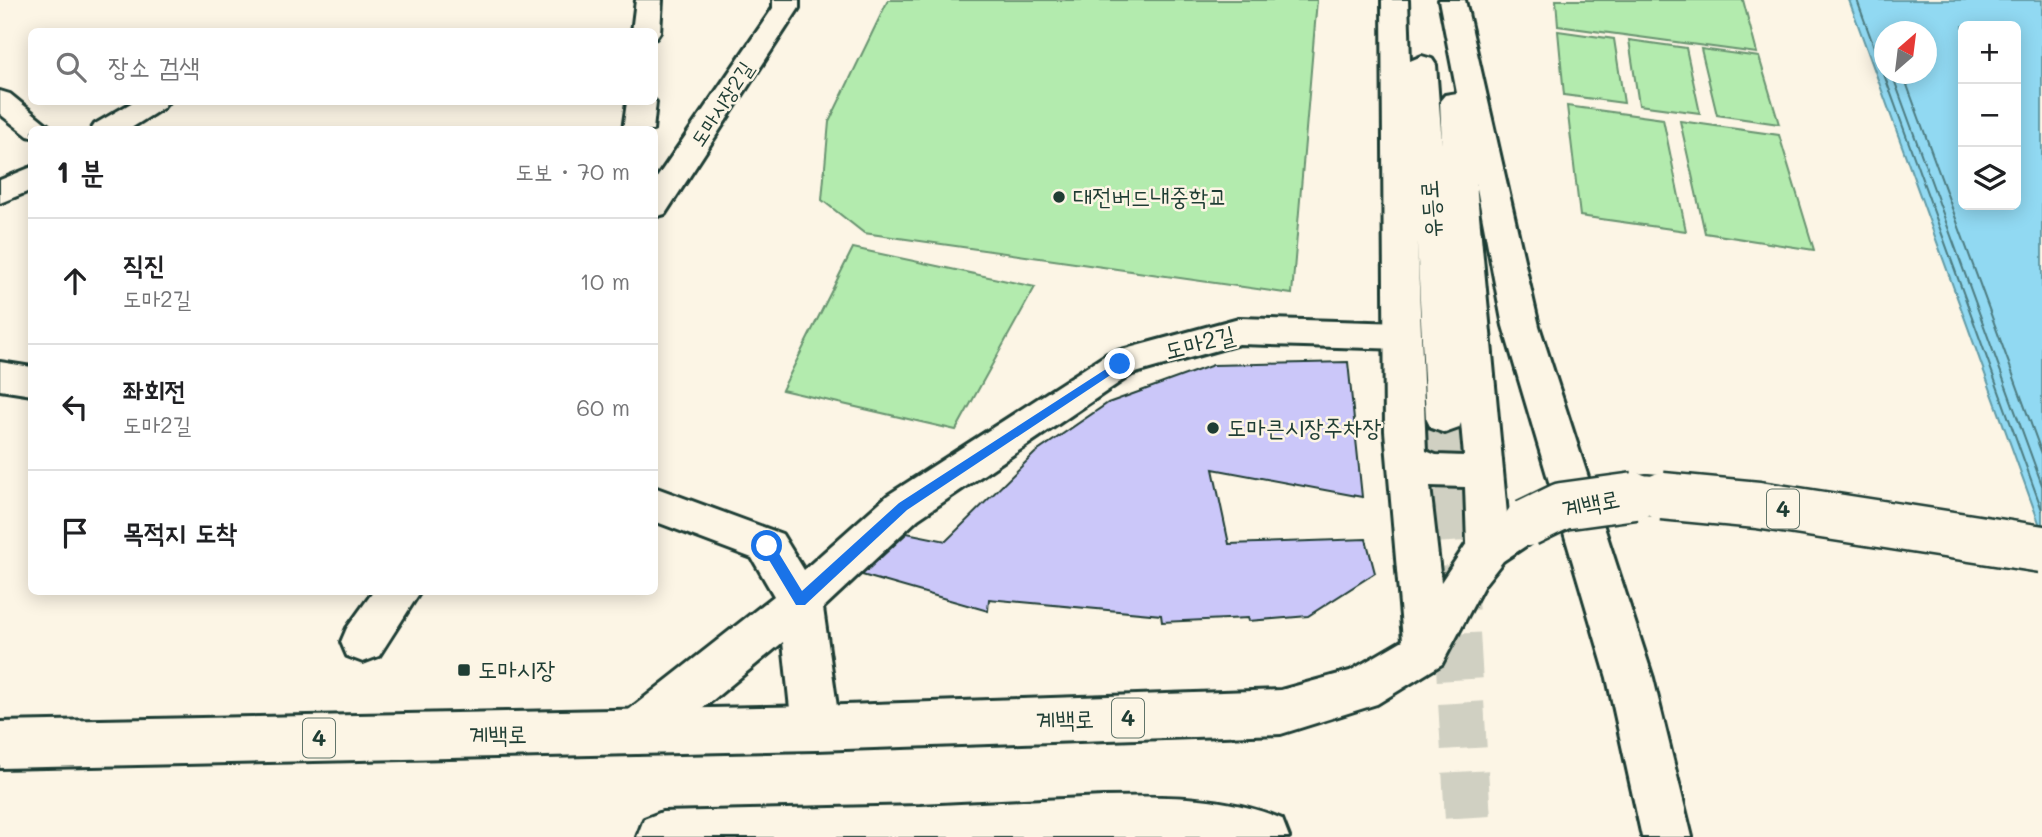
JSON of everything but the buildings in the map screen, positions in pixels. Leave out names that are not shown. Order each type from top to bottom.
[{"type":"main road","points":[[646,28],[649,0]]},
{"type":"main road","name":"도마시장2길","points":[[660,188],[786,8],[786,0]]},
{"type":"main road","points":[[1395,0],[1404,431],[1426,650]]},
{"type":"main road","name":"유등로","points":[[1418,0],[1445,418]]},
{"type":"main road","points":[[1454,13],[1455,128],[1485,468],[1488,548]]},
{"type":"main road","points":[[1454,13],[1521,326],[1630,678],[1667,837]]},
{"type":"main road","points":[[0,100],[33,126]]},
{"type":"main road","points":[[113,126],[148,105]]},
{"type":"main road","points":[[638,126],[640,105]]},
{"type":"main road","points":[[0,193],[28,179]]},
{"type":"main road","name":"도마2길","points":[[638,732],[800,601],[903,507],[1120,364],[1239,331],[1403,336]]},
{"type":"main road","points":[[0,376],[28,380]]},
{"type":"main road","points":[[1409,461],[1426,471],[1463,473],[1485,468]]},
{"type":"main road","name":"계백로","points":[[0,745],[816,728],[1281,712],[1361,689],[1426,650],[1463,582],[1488,548],[1527,523],[1562,506],[1646,494],[1758,505],[2042,549]]},
{"type":"main road","points":[[658,505],[767,546],[800,601],[816,728]]},
{"type":"main road","points":[[363,642],[396,595]]},
{"type":"main road","points":[[662,837],[810,836],[1154,822],[1251,834]]},
{"type":"green space","points":[[888,0],[1317,0],[1292,294],[864,233],[822,200],[829,122]]},
{"type":"green space","points":[[1556,0],[1743,0],[1757,53],[1558,26]]},
{"type":"green space","points":[[1558,31],[1614,39],[1624,103],[1564,95]]},
{"type":"green space","points":[[1629,40],[1686,48],[1700,113],[1639,105]]},
{"type":"green space","points":[[1701,49],[1759,57],[1779,124],[1717,115]]},
{"type":"green space","points":[[1567,106],[1663,119],[1686,231],[1580,216]]},
{"type":"green space","points":[[1680,121],[1779,135],[1814,250],[1705,233]]},
{"type":"green space","points":[[853,248],[1035,287],[956,430],[782,390]]},
{"type":"water","points":[[1849,0],[2042,0],[2042,531],[1880,84],[1937,84],[1937,21],[1874,21],[1874,69]]},
{"type":"tunnel","points":[[1445,418],[1450,497]]},
{"type":"tunnel","points":[[1449,496],[1469,837]]},
{"type":"place","name":"대전버드내중학교","points":[[1059,197]]},
{"type":"place","name":"도마큰시장주차장","points":[[1213,428]]},
{"type":"place","name":"도마시장","points":[[464,670]]},
{"type":"route","points":[[767,546],[800,601],[903,507],[1120,364]]}]
